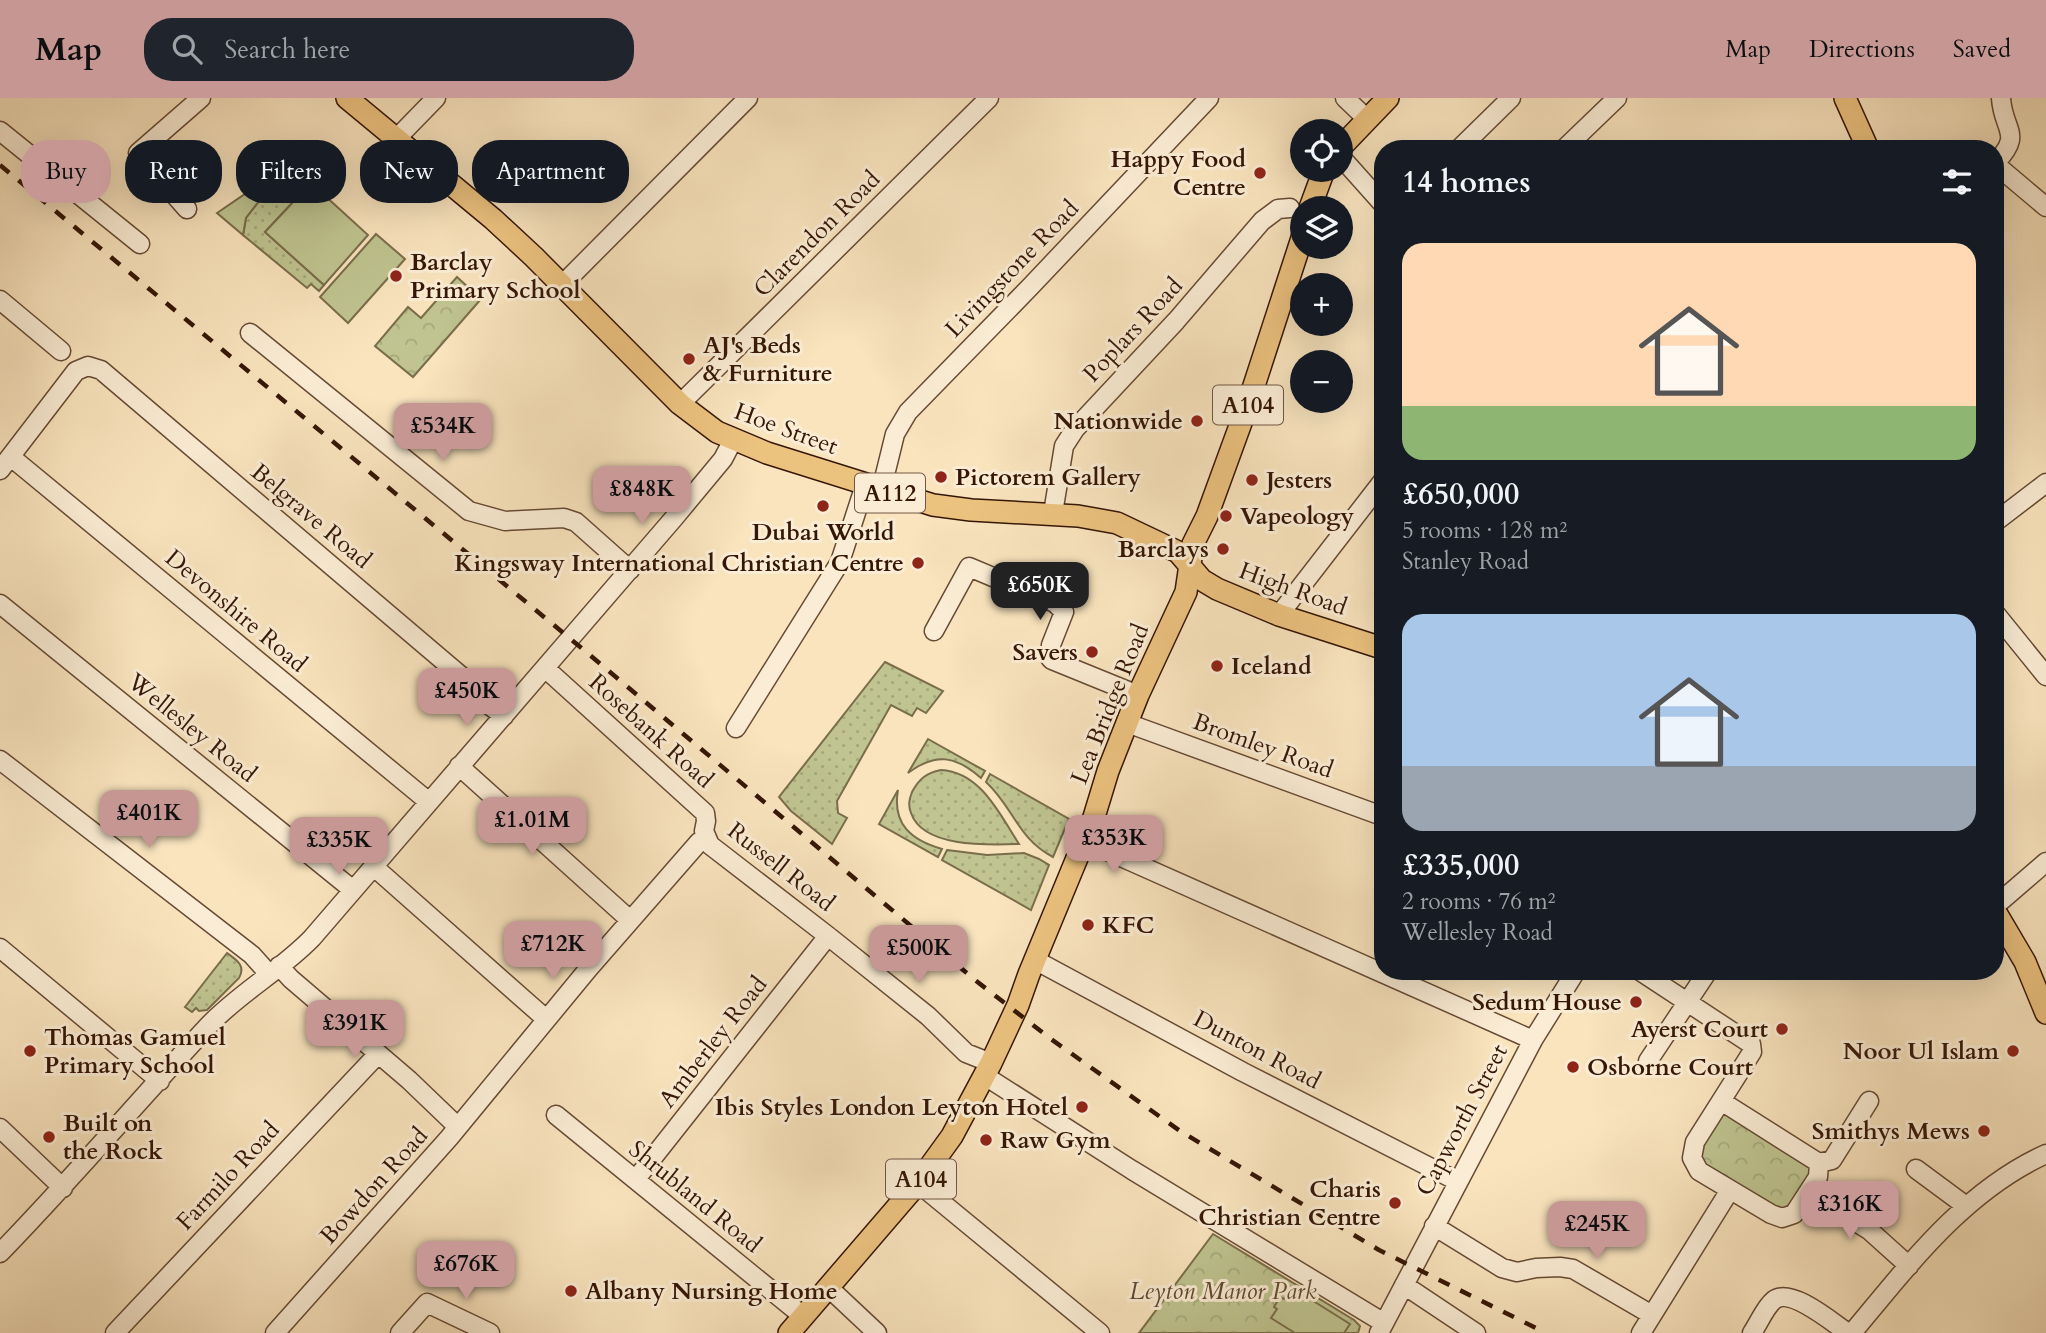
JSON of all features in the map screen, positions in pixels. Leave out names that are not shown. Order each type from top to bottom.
[{"type":"main road","name":"Hoe Street","points":[[347,98],[492,219],[680,404],[700,421],[733,440],[873,488],[952,508],[1053,513],[1102,519],[1127,527],[1172,548],[1190,568]]},
{"type":"main road","points":[[1353,134],[1388,98]]},
{"type":"main road","points":[[1845,98],[1864,140]]},
{"type":"main road","name":"Lea Bridge Road","points":[[789,1333],[918,1182],[952,1136],[988,1069],[1018,1005],[1084,841],[1138,695],[1185,593],[1193,544],[1207,516],[1249,401],[1295,259]]},
{"type":"main road","name":"High Road","points":[[1190,568],[1202,580],[1217,589],[1279,615],[1374,645]]},
{"type":"main road","points":[[2004,926],[2025,962],[2046,1013]]},
{"type":"street","points":[[187,209],[138,153],[201,98]]},
{"type":"street","points":[[397,138],[436,98]]},
{"type":"street","name":"Clarendon Road","points":[[680,404],[989,98]]},
{"type":"street","name":"Livingstone Road","points":[[736,727],[840,562],[895,434],[908,412],[1209,98]]},
{"type":"street","points":[[1345,98],[1367,119]]},
{"type":"street","points":[[1468,140],[1511,98]]},
{"type":"street","points":[[1573,140],[1616,98]]},
{"type":"street","points":[[2001,98],[2011,138],[2004,154]]},
{"type":"street","points":[[562,285],[739,101]]},
{"type":"street","points":[[0,131],[140,244]]},
{"type":"street","points":[[1353,171],[1374,194]]},
{"type":"street","points":[[2004,171],[2046,207]]},
{"type":"street","name":"Poplars Road","points":[[1053,513],[1064,446],[1075,429],[1176,321],[1262,221],[1278,209],[1290,208]]},
{"type":"street","points":[[0,300],[61,351]]},
{"type":"street","points":[[250,333],[469,510],[505,521],[564,518],[576,523],[630,570]]},
{"type":"street","name":"Belgrave Road","points":[[6,464],[79,369],[88,366],[102,370],[460,674],[489,705],[504,716]]},
{"type":"street","points":[[0,1253],[63,1188],[212,1023],[312,938],[630,570],[712,473],[728,452],[733,440]]},
{"type":"street","name":"Devonshire Road","points":[[6,464],[429,802]]},
{"type":"street","points":[[2004,515],[2046,483]]},
{"type":"street","points":[[1279,615],[1374,492]]},
{"type":"street","points":[[934,631],[969,567],[1055,603],[1064,612],[1051,645],[1052,660],[1138,695]]},
{"type":"street","name":"Wellesley Road","points":[[0,604],[353,890]]},
{"type":"street","points":[[2004,623],[2044,670]]},
{"type":"street","name":"Rosebank Road","points":[[545,668],[705,813],[705,838]]},
{"type":"street","name":"Bromley Road","points":[[1127,723],[1374,813]]},
{"type":"street","points":[[0,761],[274,970],[409,1080],[458,1127]]},
{"type":"street","points":[[460,766],[630,920]]},
{"type":"street","name":"Bowdon Road","points":[[275,1333],[458,1127],[630,920],[705,838]]},
{"type":"street","name":"Russell Road","points":[[705,838],[710,845],[928,1016],[966,1053],[988,1069],[1132,1170],[1381,1328]]},
{"type":"street","points":[[1084,841],[1374,970]]},
{"type":"street","points":[[2004,898],[2046,862]]},
{"type":"street","points":[[373,866],[546,1019]]},
{"type":"street","name":"Amberley Road","points":[[636,1179],[828,936]]},
{"type":"street","points":[[0,948],[160,1081]]},
{"type":"street","name":"Dunton Road","points":[[1035,960],[1243,1072],[1457,1181]]},
{"type":"street","points":[[1398,980],[1533,1040]]},
{"type":"street","name":"Capworth Street","points":[[1381,1328],[1533,1040],[1570,980]]},
{"type":"street","points":[[1654,980],[1751,1044],[1752,1052],[1695,1142],[1692,1158],[1699,1171],[1782,1218],[1794,1214],[1809,1193],[1818,1177],[1819,1163]]},
{"type":"street","points":[[1648,1060],[1702,980]]},
{"type":"street","name":"Farmilo Road","points":[[125,1329],[378,1054]]},
{"type":"street","points":[[1721,1101],[1819,1163],[1832,1160],[1869,1101]]},
{"type":"street","name":"Shrubland Road","points":[[556,1115],[804,1317]]},
{"type":"street","points":[[0,1128],[63,1188]]},
{"type":"street","points":[[1752,1333],[1772,1302],[1787,1296],[1850,1333],[1966,1206],[1981,1193],[2046,1154]]},
{"type":"street","points":[[1916,1169],[1966,1206]]},
{"type":"street","points":[[918,1182],[1100,1333]]},
{"type":"street","points":[[1641,1333],[1730,1190]]},
{"type":"street","points":[[1809,1193],[1869,1230],[1909,1266]]},
{"type":"street","points":[[1434,1226],[1502,1268],[1517,1272],[1548,1267],[1573,1269],[1652,1315]]},
{"type":"street","points":[[1404,1285],[1476,1333]]},
{"type":"street","points":[[828,1287],[877,1333]]},
{"type":"street","points":[[400,1333],[426,1303],[490,1333]]},
{"type":"green space","points":[[236,200],[236,203],[257,203],[246,218],[243,235],[217,213]]},
{"type":"green space","points":[[257,203],[292,203],[265,232],[324,285],[319,291],[311,284],[307,288],[243,235],[246,218]]},
{"type":"green space","points":[[292,203],[333,203],[368,235],[324,285],[265,232]]},
{"type":"green space","points":[[376,234],[405,259],[348,323],[320,297]]},
{"type":"green space","points":[[457,277],[481,299],[413,377],[375,346],[408,307],[421,318]]},
{"type":"green space","points":[[885,662],[943,691],[926,713],[917,708],[912,716],[891,705],[837,801],[838,813],[847,818],[832,844],[791,811],[779,797]]},
{"type":"green space","points":[[928,739],[985,771],[981,778],[963,765],[946,759],[928,762],[908,773]]},
{"type":"green space","points":[[941,770],[967,778],[978,787],[997,808],[1019,844],[958,842],[929,833],[918,824],[909,807],[912,792],[923,777]]},
{"type":"green space","points":[[990,774],[1069,819],[1053,857],[1023,832],[986,782]]},
{"type":"green space","points":[[898,790],[897,802],[901,821],[906,829],[921,841],[942,849],[938,857],[879,824]]},
{"type":"green space","points":[[947,850],[987,855],[1024,853],[1049,865],[1031,910],[942,860]]},
{"type":"green space","points":[[227,953],[241,967],[239,978],[207,1010],[199,1011],[196,1008],[192,1012],[185,1007]]},
{"type":"green space","points":[[1721,1101],[1819,1163],[1782,1218],[1699,1171],[1695,1142]]},
{"type":"green space","name":"Leyton Manor Park","points":[[1213,1234],[1354,1320],[1360,1326],[1358,1333],[1139,1333]]},
{"type":"green space","points":[[1291,1287],[1350,1324],[1344,1333],[1295,1333],[1271,1318],[1280,1297],[1284,1299]]},
{"type":"railway","points":[[0,165],[585,651],[975,980],[1051,1039],[1180,1131],[1379,1250],[1546,1333]]},
{"type":"place","name":"Happy Food Centre","points":[[1260,173]]},
{"type":"place","name":"Barclay Primary School","points":[[396,276]]},
{"type":"place","name":"AJ's Beds & Furniture","points":[[689,359]]},
{"type":"place","name":"Nationwide","points":[[1197,421]]},
{"type":"place","name":"Pictorem Gallery","points":[[941,477]]},
{"type":"place","name":"Jesters","points":[[1252,480]]},
{"type":"place","name":"Dubai World","points":[[823,506]]},
{"type":"place","name":"Vapeology","points":[[1226,516]]},
{"type":"place","name":"Barclays","points":[[1223,549]]},
{"type":"place","name":"Kingsway International Christian Centre","points":[[918,563]]},
{"type":"place","name":"Savers","points":[[1092,652]]},
{"type":"place","name":"Iceland","points":[[1217,666]]},
{"type":"place","name":"KFC","points":[[1088,925]]},
{"type":"place","name":"Sedum House","points":[[1636,1002]]},
{"type":"place","name":"Ayerst Court","points":[[1782,1029]]},
{"type":"place","name":"Thomas Gamuel Primary School","points":[[30,1051]]},
{"type":"place","name":"Noor Ul Islam","points":[[2013,1051]]},
{"type":"place","name":"Osborne Court","points":[[1573,1067]]},
{"type":"place","name":"Ibis Styles London Leyton Hotel","points":[[1082,1107]]},
{"type":"place","name":"Smithys Mews","points":[[1984,1131]]},
{"type":"place","name":"Built on the Rock","points":[[49,1137]]},
{"type":"place","name":"Raw Gym","points":[[986,1140]]},
{"type":"place","name":"Charis Christian Centre","points":[[1395,1203]]},
{"type":"place","name":"Albany Nursing Home","points":[[571,1291]]}]
